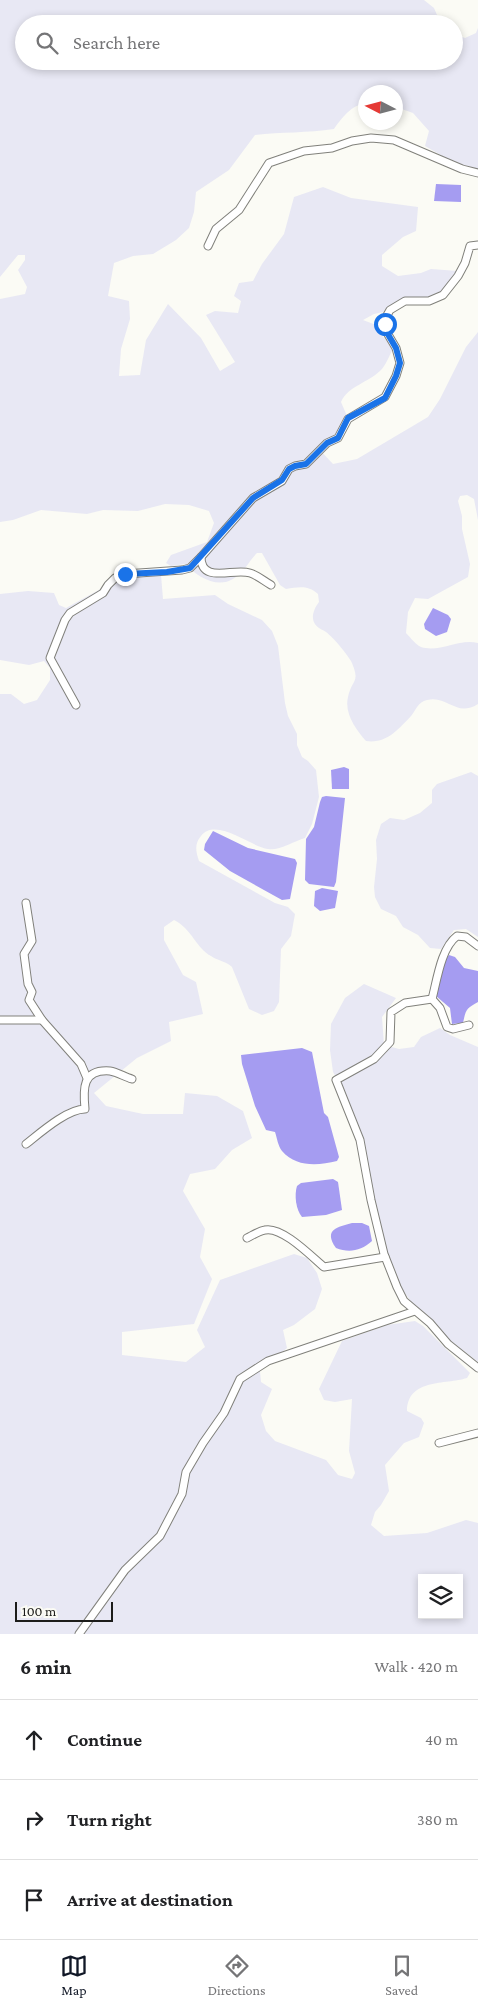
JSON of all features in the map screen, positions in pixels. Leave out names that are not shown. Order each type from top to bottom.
[{"type":"street","points":[[208,246],[216,229],[239,210],[269,163],[304,151],[332,148],[352,141],[371,138],[394,140],[462,169],[478,173]]},
{"type":"street","points":[[76,705],[50,658],[65,620],[70,613],[97,598],[115,578],[125,574],[167,572],[190,568],[253,498],[282,480],[289,469],[306,464],[327,443],[338,438],[348,418],[385,398],[400,363],[396,348],[386,331],[386,317],[390,310],[405,301],[436,300],[443,295],[458,276],[465,263],[470,246],[478,245]]},
{"type":"street","points":[[200,556],[201,562],[207,571],[214,574],[228,572],[249,573],[271,585]]},
{"type":"street","points":[[26,903],[32,942],[24,954],[28,984],[32,992],[28,1000],[42,1020],[76,1058],[87,1078]]},
{"type":"street","points":[[432,999],[451,940],[458,936],[466,937],[478,946]]},
{"type":"street","points":[[432,999],[440,1008],[447,1027],[453,1028],[468,1025]]},
{"type":"street","points":[[432,999],[405,1003],[390,1012],[390,1042],[374,1059],[336,1080],[364,1152],[371,1200],[385,1257],[400,1294],[404,1301],[430,1323],[448,1344],[478,1368]]},
{"type":"street","points":[[0,1020],[42,1020]]},
{"type":"street","points":[[26,1144],[62,1117],[78,1109],[85,1109],[83,1088],[87,1078],[99,1072],[111,1071],[132,1079]]},
{"type":"street","points":[[247,1238],[267,1229],[279,1232],[291,1238],[324,1267],[385,1257]]},
{"type":"street","points":[[79,1634],[125,1570],[160,1536],[182,1494],[186,1472],[224,1413],[240,1379],[268,1361],[415,1311]]},
{"type":"street","points":[[439,1443],[478,1433]]},
{"type":"shaded area","points":[[0,0],[424,0],[434,8],[437,15],[15,15],[15,70],[463,70],[463,37],[476,33],[478,28],[478,169],[453,162],[425,146],[429,131],[413,113],[403,109],[403,85],[358,85],[358,106],[351,109],[334,129],[255,135],[229,170],[196,192],[194,212],[189,228],[176,240],[153,254],[133,256],[114,263],[108,296],[129,301],[130,319],[121,349],[119,376],[140,375],[146,340],[168,304],[201,338],[220,371],[235,362],[206,315],[215,311],[238,313],[241,301],[234,296],[239,283],[253,281],[262,264],[284,234],[294,197],[323,187],[351,198],[418,207],[416,231],[403,237],[382,255],[382,266],[398,276],[421,273],[431,269],[458,271],[455,280],[435,298],[404,300],[388,311],[374,314],[363,320],[376,325],[379,333],[389,342],[393,349],[381,370],[353,388],[344,397],[341,402],[347,416],[336,435],[318,448],[333,464],[357,459],[428,417],[440,399],[466,347],[478,332],[478,520],[474,499],[467,495],[460,496],[458,501],[470,564],[468,577],[428,599],[415,598],[408,612],[406,633],[419,646],[428,648],[464,642],[478,643],[478,704],[464,709],[441,700],[427,700],[419,704],[411,716],[391,735],[380,740],[366,741],[358,732],[349,715],[348,697],[356,677],[351,661],[332,638],[316,625],[313,619],[315,608],[319,602],[318,594],[307,588],[286,589],[280,585],[262,553],[257,553],[237,577],[220,583],[201,577],[185,564],[171,566],[166,563],[171,555],[207,542],[214,523],[209,511],[189,505],[165,504],[138,511],[103,510],[87,514],[41,510],[13,520],[0,522],[0,299],[25,294],[27,287],[18,270],[25,260],[25,255],[18,255],[0,277]]},
{"type":"shaded area","points":[[436,184],[461,185],[461,202],[434,201]]},
{"type":"shaded area","points":[[126,575],[161,575],[163,599],[215,595],[228,604],[262,620],[272,631],[278,646],[288,716],[297,734],[297,745],[302,757],[316,770],[319,797],[312,824],[305,838],[277,849],[260,847],[233,834],[215,830],[207,831],[201,836],[196,845],[199,861],[275,903],[288,907],[295,914],[291,936],[281,949],[279,1002],[274,1011],[262,1015],[249,1009],[232,967],[206,953],[185,928],[174,920],[164,927],[164,940],[183,975],[196,982],[203,1014],[169,1022],[171,1041],[137,1058],[94,1093],[106,1106],[143,1114],[183,1114],[185,1093],[217,1096],[243,1111],[252,1138],[232,1150],[215,1169],[190,1174],[183,1191],[205,1229],[200,1257],[212,1279],[194,1324],[122,1332],[122,1355],[186,1362],[205,1347],[197,1330],[220,1280],[294,1254],[307,1258],[317,1273],[322,1289],[315,1309],[294,1325],[283,1330],[287,1348],[280,1354],[259,1361],[261,1382],[272,1389],[261,1415],[266,1431],[275,1441],[326,1460],[338,1475],[352,1479],[355,1473],[349,1451],[352,1399],[335,1402],[324,1400],[319,1389],[342,1341],[387,1325],[415,1321],[423,1326],[470,1373],[467,1378],[421,1388],[409,1400],[407,1411],[421,1418],[424,1423],[419,1437],[404,1443],[385,1465],[389,1491],[375,1512],[371,1525],[384,1536],[427,1533],[466,1520],[478,1523],[478,1634],[0,1634],[0,694],[11,694],[24,704],[37,700],[50,680],[50,668],[44,661],[29,665],[0,660],[0,594],[28,591],[54,593],[59,605],[66,608]]},
{"type":"shaded area","points":[[433,608],[448,615],[451,619],[447,632],[436,636],[425,629],[424,624]]},
{"type":"shaded area","points":[[344,767],[349,769],[349,789],[332,789],[331,770]]},
{"type":"shaded area","points":[[471,772],[478,776],[478,937],[466,929],[454,930],[441,949],[430,948],[418,935],[403,927],[396,916],[381,909],[375,897],[376,840],[381,824],[390,818],[404,820],[420,813],[432,803],[432,790],[437,784]]},
{"type":"shaded area","points":[[322,797],[345,798],[334,887],[309,884],[305,880],[306,839],[314,827]]},
{"type":"shaded area","points":[[213,831],[248,848],[295,859],[297,863],[290,899],[282,900],[230,871],[204,850],[205,844]]},
{"type":"shaded area","points":[[322,888],[338,891],[335,908],[320,911],[314,906],[315,891]]},
{"type":"shaded area","points":[[449,955],[455,957],[464,968],[478,971],[478,1002],[467,1010],[463,1023],[452,1024],[450,1008],[436,996],[446,959]]},
{"type":"shaded area","points":[[364,984],[396,998],[382,1017],[384,1045],[399,1049],[414,1047],[421,1037],[440,1028],[450,1035],[478,1047],[478,1362],[451,1341],[415,1307],[399,1285],[385,1252],[365,1149],[358,1125],[341,1085],[333,1072],[330,1050],[331,1024],[345,998]]},
{"type":"shaded area","points":[[302,1048],[312,1052],[324,1113],[328,1117],[339,1157],[337,1161],[322,1164],[300,1163],[282,1151],[275,1132],[266,1130],[255,1106],[242,1064],[241,1055]]},
{"type":"shaded area","points":[[333,1179],[338,1182],[342,1210],[326,1215],[302,1217],[296,1202],[297,1186],[301,1183]]},
{"type":"shaded area","points":[[352,1223],[362,1223],[369,1226],[372,1241],[364,1247],[355,1250],[336,1248],[332,1242],[332,1233],[337,1228]]},
{"type":"route","points":[[125,574],[167,572],[190,568],[253,498],[267,488],[275,486],[282,480],[289,469],[306,464],[327,443],[338,438],[348,418],[385,398],[400,363],[396,348],[386,331],[385,324]]}]
